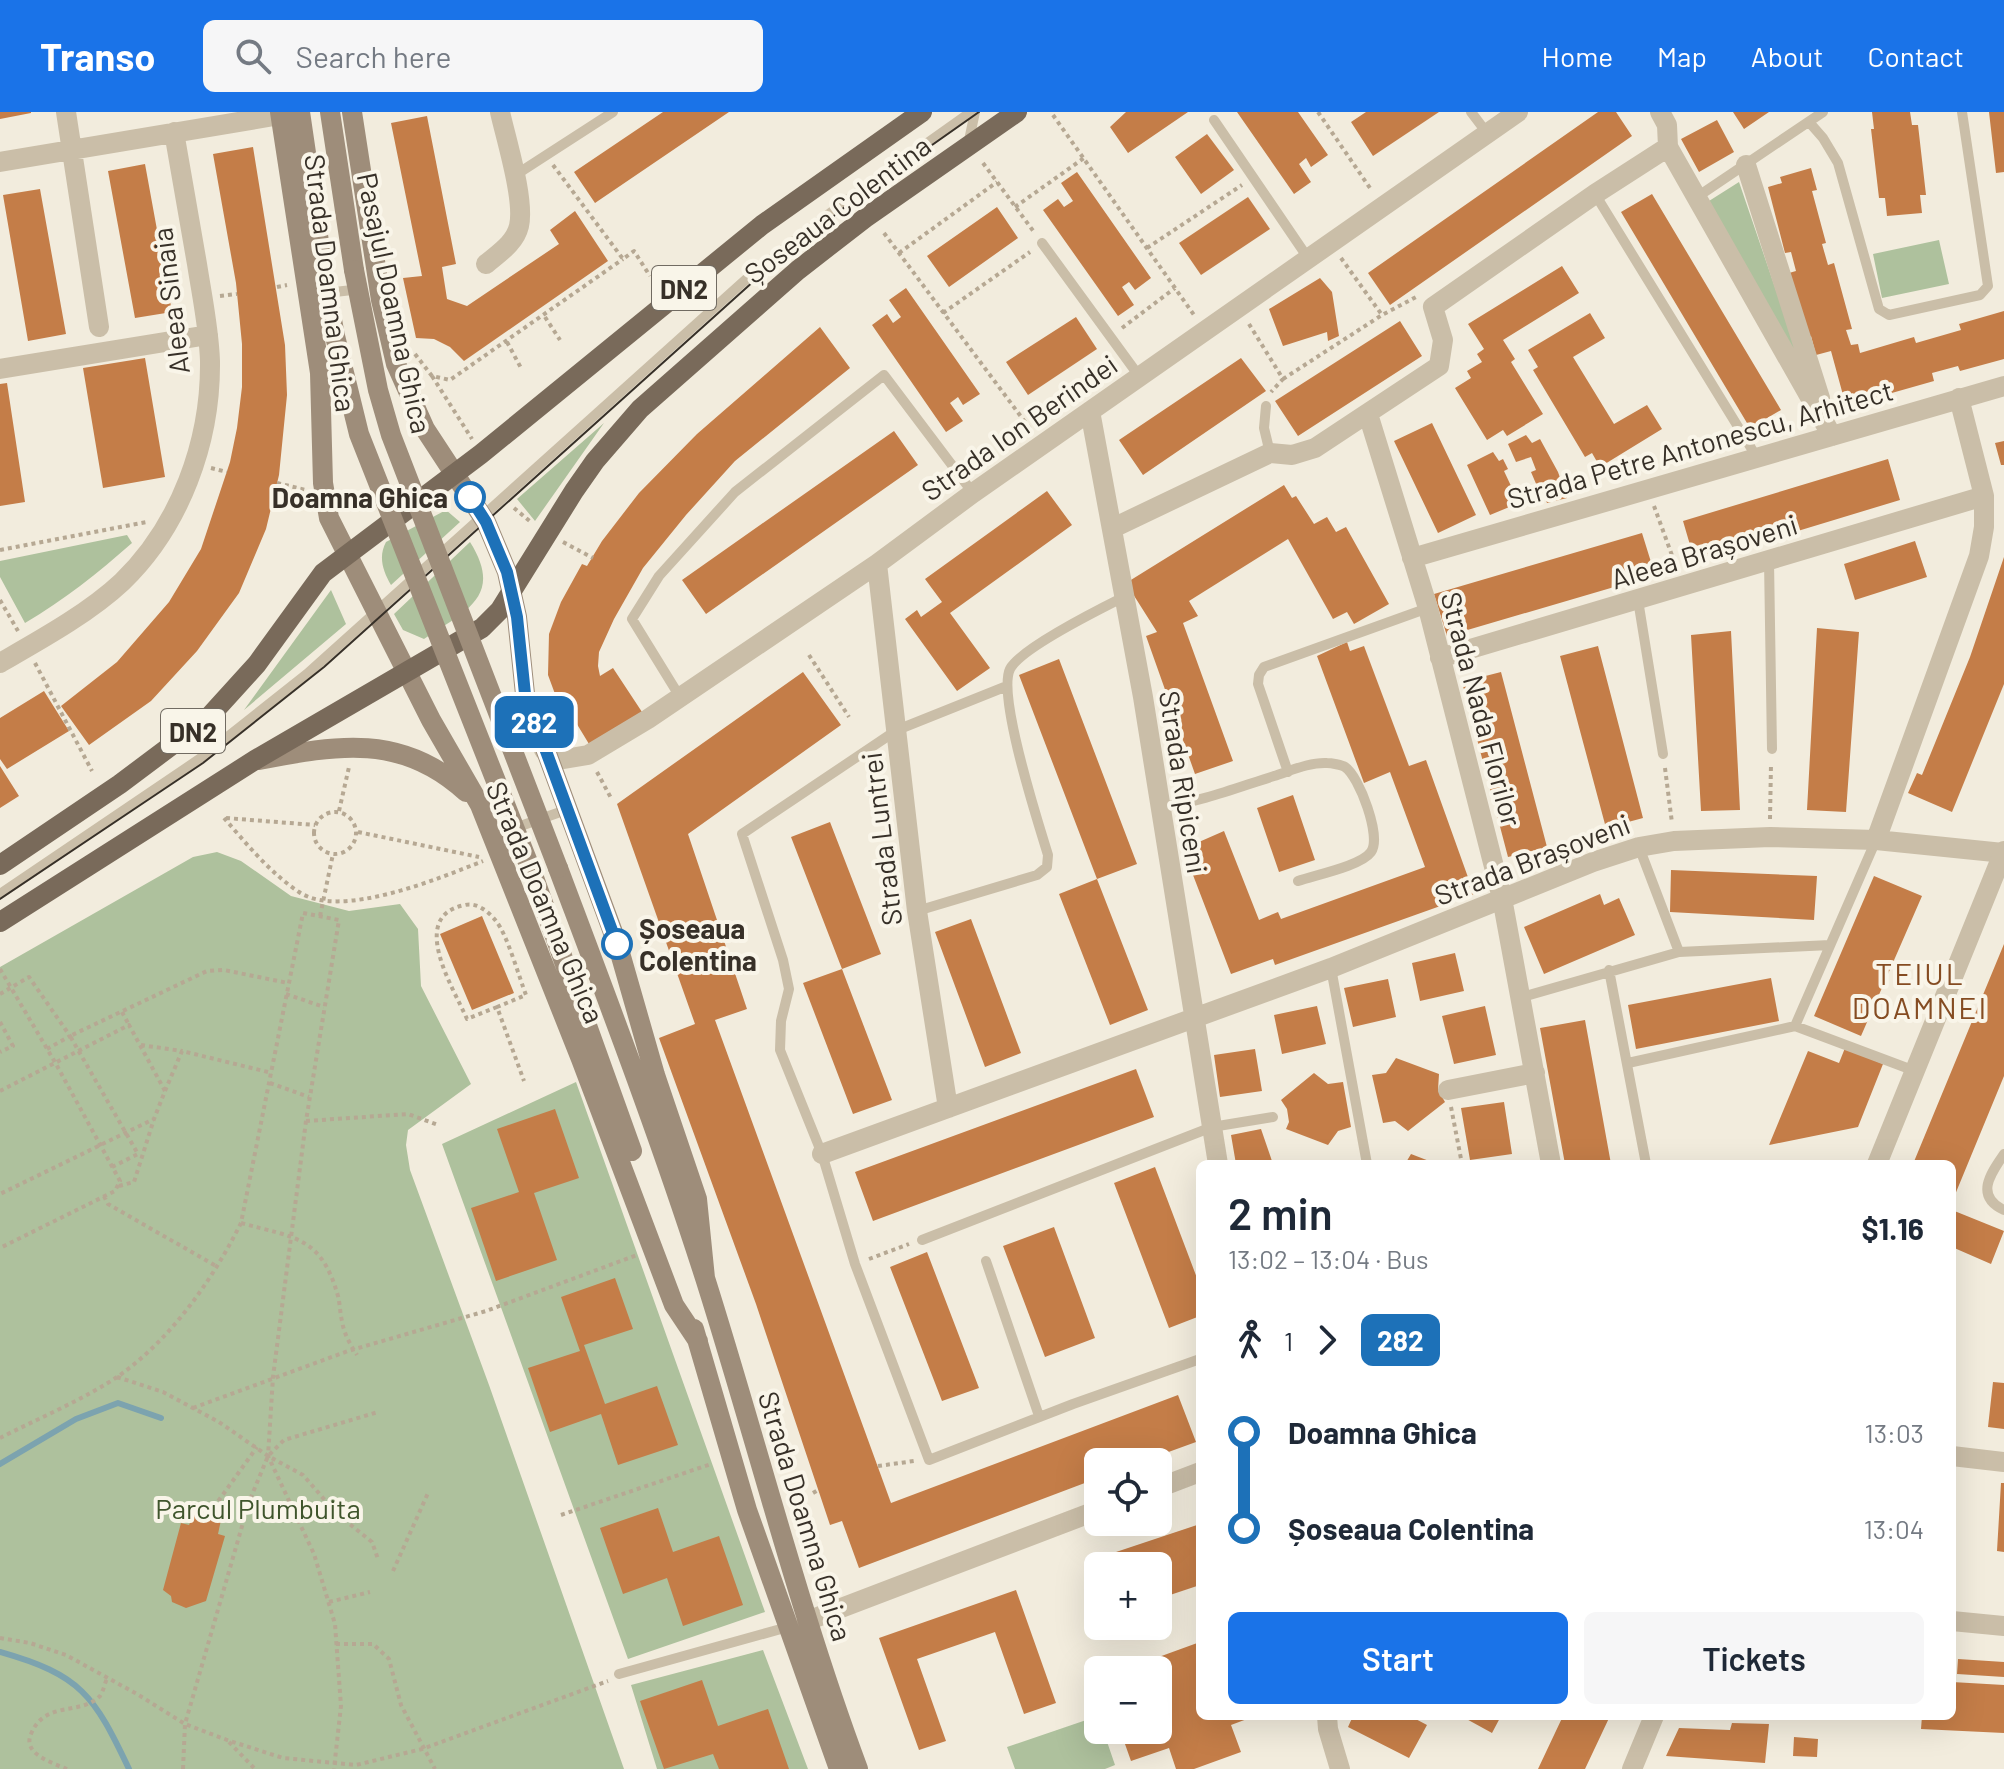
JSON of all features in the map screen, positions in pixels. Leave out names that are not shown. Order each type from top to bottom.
[{"type":"main road","name":"Pasajul Doamna Ghica","points":[[330,112],[354,270],[378,390],[401,463],[558,868],[671,1175]]},
{"type":"main road","name":"Strada Doamna Ghica","points":[[352,112],[379,287],[396,364],[425,429],[483,517],[513,590],[522,686],[618,946],[655,1075],[697,1199],[705,1278]]},
{"type":"main road","name":"Șoseaua Colentina","points":[[0,865],[108,793],[208,718],[257,664],[323,573],[346,554],[455,475],[731,250],[922,112]]},
{"type":"main road","name":"Șoseaua Colentina","points":[[0,922],[255,760],[482,628],[500,610],[595,461],[619,431],[659,391],[798,270],[865,218],[1017,112]]},
{"type":"main road","name":"Pasajul Doamna Ghica","points":[[286,113],[359,434],[533,875],[645,1187]]},
{"type":"main road","name":"Strada Doamna Ghica","points":[[286,113],[320,373],[325,502],[335,532],[407,673],[480,805],[598,1101],[674,1305],[698,1341]]},
{"type":"main road","points":[[255,760],[319,748],[349,746],[400,752],[443,774],[480,805]]},
{"type":"main road","name":"Strada Doamna Ghica","points":[[671,1175],[705,1278],[839,1769]]},
{"type":"main road","name":"Strada Doamna Ghica","points":[[645,1187],[698,1341],[747,1510],[858,1769]]},
{"type":"street","points":[[66,112],[99,327]]},
{"type":"street","points":[[486,264],[512,240],[519,227],[514,176],[500,112]]},
{"type":"street","name":"Strada Ion Berindei","points":[[588,755],[877,564],[1041,444],[1518,112]]},
{"type":"street","points":[[1660,112],[1667,125],[1668,147],[1832,436]]},
{"type":"street","points":[[0,162],[286,113]]},
{"type":"street","name":"Aleea Sinaia","points":[[0,663],[118,585],[146,556],[172,517],[193,463],[206,409],[210,361],[174,132]]},
{"type":"street","points":[[1113,528],[1270,453],[1292,455],[1315,448],[1439,366],[1443,340],[1433,307],[1668,147]]},
{"type":"street","points":[[1746,165],[1832,436]]},
{"type":"street","points":[[0,369],[208,335]]},
{"type":"street","name":"Strada Petre Antonescu, Arhitect","points":[[1412,558],[2004,386]]},
{"type":"street","points":[[1876,840],[1979,556],[1984,527],[1984,496],[1959,398]]},
{"type":"street","name":"Strada Ripiceni","points":[[1090,411],[1161,807],[1217,1160]]},
{"type":"street","name":"Strada Nada Florilor","points":[[1368,414],[1428,608],[1502,898],[1550,1160]]},
{"type":"street","name":"Aleea Brașoveni","points":[[1440,658],[1984,496]]},
{"type":"street","name":"Strada Luntrei","points":[[877,564],[917,911],[948,1108]]},
{"type":"street","points":[[544,750],[564,759],[588,755]]},
{"type":"street","name":"Strada Brașoveni","points":[[1194,1020],[1593,862],[1639,847],[1674,841],[1770,837],[1876,840],[2004,852]]},
{"type":"street","points":[[1879,1160],[2004,852]]},
{"type":"street","points":[[822,1154],[1194,1020]]},
{"type":"street","points":[[1448,1090],[1535,1073]]},
{"type":"street","points":[[1956,1456],[2004,1462]]},
{"type":"street","points":[[1172,1483],[1196,1474]]},
{"type":"street","points":[[797,1624],[1084,1515]]},
{"type":"street","points":[[1956,1621],[2004,1626]]},
{"type":"street","points":[[1327,1720],[1340,1769]]},
{"type":"street","points":[[1632,1769],[1652,1720]]},
{"type":"lane","points":[[514,176],[613,112]]},
{"type":"lane","points":[[967,147],[973,112]]},
{"type":"lane","points":[[0,894],[201,758],[307,674],[752,274],[847,200],[973,112]]},
{"type":"lane","points":[[1471,112],[1487,133]]},
{"type":"lane","points":[[1697,197],[1823,112]]},
{"type":"lane","points":[[1809,122],[1838,163],[1879,309],[1889,315],[1980,295],[1988,286],[1962,112]]},
{"type":"lane","points":[[1214,120],[1308,258]]},
{"type":"lane","points":[[1595,194],[1756,456]]},
{"type":"lane","points":[[1042,243],[1139,376]]},
{"type":"lane","points":[[309,295],[379,287]]},
{"type":"lane","points":[[680,697],[632,619],[659,576],[735,492],[884,375],[973,493]]},
{"type":"lane","points":[[1266,406],[1264,428],[1270,453]]},
{"type":"lane","points":[[1769,561],[1772,749]]},
{"type":"lane","points":[[917,911],[1037,875],[1047,867],[1048,855],[1018,754],[1007,686],[1011,668],[1021,655],[1125,596]]},
{"type":"lane","points":[[1638,600],[1663,754]]},
{"type":"lane","points":[[1288,772],[1258,684],[1264,667],[1428,608]]},
{"type":"lane","points":[[1007,686],[897,730],[742,834],[783,960],[789,989],[781,1021],[780,1050],[822,1154],[855,1264],[929,1460],[1039,1416],[1196,1360]]},
{"type":"lane","points":[[1161,807],[1205,799],[1288,772],[1327,763],[1345,767],[1356,781],[1375,838],[1372,852],[1357,862],[1298,881]]},
{"type":"lane","points":[[492,836],[566,810]]},
{"type":"lane","points":[[1795,1026],[1876,840]]},
{"type":"lane","points":[[1639,847],[1679,952]]},
{"type":"lane","points":[[1522,997],[1679,952],[1830,945]]},
{"type":"lane","points":[[1331,968],[1366,1160]]},
{"type":"lane","points":[[1609,970],[1645,1160]]},
{"type":"lane","points":[[1628,1063],[1795,1026],[1915,1071]]},
{"type":"lane","points":[[922,1240],[1212,1127],[1273,1117]]},
{"type":"lane","points":[[2004,1154],[1987,1182],[1988,1196],[2004,1210]]},
{"type":"lane","points":[[986,1261],[1039,1416]]},
{"type":"lane","points":[[619,1674],[797,1624]]},
{"type":"path","points":[[1318,112],[1383,206]]},
{"type":"path","points":[[1053,115],[1205,330]]},
{"type":"path","points":[[546,156],[623,259]]},
{"type":"path","points":[[1015,207],[1084,158]]},
{"type":"path","points":[[943,313],[1042,243],[983,163]]},
{"type":"path","points":[[1147,248],[1253,177]]},
{"type":"path","points":[[899,253],[998,182]]},
{"type":"path","points":[[884,233],[1041,444]]},
{"type":"path","points":[[1330,243],[1382,315]]},
{"type":"path","points":[[432,376],[450,380],[545,317],[634,251],[650,276]]},
{"type":"path","points":[[1110,336],[1175,288]]},
{"type":"path","points":[[1266,406],[1272,390],[1283,379],[1382,315],[1418,296],[1433,307]]},
{"type":"path","points":[[1238,307],[1283,379]]},
{"type":"path","points":[[545,317],[560,340]]},
{"type":"path","points":[[507,342],[521,368]]},
{"type":"path","points":[[411,345],[481,454]]},
{"type":"path","points":[[277,483],[307,490]]},
{"type":"path","points":[[1648,488],[1683,586]]},
{"type":"path","points":[[505,496],[518,513],[593,558]]},
{"type":"path","points":[[0,550],[172,517]]},
{"type":"path","points":[[0,600],[92,771]]},
{"type":"path","points":[[809,655],[849,717]]},
{"type":"path","points":[[1770,837],[1772,749]]},
{"type":"path","points":[[1663,754],[1674,841]]},
{"type":"path","points":[[588,755],[611,798]]},
{"type":"path","points":[[339,811],[351,761]]},
{"type":"path","points":[[339,811],[352,818],[357,832],[347,851],[333,854],[317,844],[315,825],[322,816],[339,811]]},
{"type":"path","points":[[315,825],[224,818],[300,893],[323,901],[345,901],[414,888],[489,859],[357,832]]},
{"type":"path","points":[[320,916],[333,854]]},
{"type":"path","points":[[465,905],[479,906],[497,922],[526,995],[497,1007],[467,1019],[436,948],[435,931],[446,914],[465,905]]},
{"type":"path","points":[[0,1438],[117,1377],[140,1359],[170,1329],[216,1266],[241,1223],[303,913],[339,920],[306,1121],[273,1377],[268,1456],[249,1502],[185,1724],[183,1769]]},
{"type":"path","points":[[0,969],[56,1064],[120,1181],[119,1186]]},
{"type":"path","points":[[47,1049],[207,971],[224,970],[288,983]]},
{"type":"path","points":[[0,994],[29,977],[70,1036],[138,1154],[112,1167]]},
{"type":"path","points":[[286,994],[324,1007]]},
{"type":"path","points":[[497,1007],[524,1081]]},
{"type":"path","points":[[122,1012],[165,1091]]},
{"type":"path","points":[[0,1022],[13,1046],[0,1052]]},
{"type":"path","points":[[0,1091],[129,1025]]},
{"type":"path","points":[[140,1045],[182,1051],[272,1073]]},
{"type":"path","points":[[0,1248],[119,1186],[134,1182],[154,1119],[182,1051]]},
{"type":"path","points":[[270,1083],[310,1097]]},
{"type":"path","points":[[1448,1090],[1461,1160]]},
{"type":"path","points":[[306,1121],[408,1114],[438,1125]]},
{"type":"path","points":[[0,1194],[154,1119]]},
{"type":"path","points":[[103,1196],[108,1204],[216,1266]]},
{"type":"path","points":[[241,1223],[312,1246],[326,1264],[339,1298],[346,1336],[357,1355]]},
{"type":"path","points":[[855,1264],[922,1240]]},
{"type":"path","points":[[193,1408],[353,1349],[486,1311],[637,1255]]},
{"type":"path","points":[[117,1377],[163,1392],[303,1475],[337,1514],[372,1542],[378,1559]]},
{"type":"path","points":[[268,1456],[284,1440],[378,1412]]},
{"type":"path","points":[[209,1514],[257,1447]]},
{"type":"path","points":[[268,1456],[314,1554],[335,1624],[341,1706],[334,1769]]},
{"type":"path","points":[[878,1466],[929,1460]]},
{"type":"path","points":[[561,1515],[711,1464]]},
{"type":"path","points":[[393,1571],[428,1493]]},
{"type":"path","points":[[329,1602],[370,1592]]},
{"type":"path","points":[[0,1638],[30,1643],[66,1655],[185,1724],[227,1740],[283,1758],[356,1765],[422,1749],[596,1685]]},
{"type":"path","points":[[336,1644],[373,1644],[389,1659],[401,1705],[435,1769]]},
{"type":"path","points":[[67,1769],[35,1754],[29,1744],[30,1735],[43,1717],[60,1709],[83,1705],[100,1695],[107,1678]]},
{"type":"path","points":[[227,1740],[255,1769]]},
{"type":"green space","points":[[1739,182],[1807,381],[1709,201]]},
{"type":"green space","points":[[1939,240],[1949,284],[1882,298],[1873,254]]},
{"type":"green space","points":[[604,423],[535,521],[517,499]]},
{"type":"green space","points":[[446,510],[460,522],[391,585],[382,564],[386,542]]},
{"type":"green space","points":[[127,535],[132,543],[67,595],[25,623],[0,577],[0,561]]},
{"type":"green space","points":[[470,542],[480,561],[483,576],[476,600],[454,620],[424,639],[403,630],[394,614]]},
{"type":"green space","points":[[331,590],[346,624],[244,710]]},
{"type":"green space","name":"Parcul Plumbuita","points":[[217,852],[241,861],[291,896],[349,911],[400,904],[418,929],[421,986],[471,1084],[408,1130],[406,1145],[410,1170],[624,1769],[0,1769],[0,967],[193,857]]},
{"type":"green space","points":[[576,1082],[765,1612],[628,1659],[442,1144]]},
{"type":"green space","points":[[763,1650],[808,1769],[657,1769],[631,1685]]},
{"type":"green space","points":[[1084,1721],[1084,1744],[1108,1744],[1115,1765],[1105,1769],[1015,1769],[1007,1747]]},
{"type":"building","points":[[0,112],[31,112],[31,113],[0,119]]},
{"type":"building","points":[[663,112],[729,112],[595,203],[574,172]]},
{"type":"building","points":[[1126,112],[1188,112],[1128,153],[1110,127]]},
{"type":"building","points":[[1237,112],[1298,112],[1328,155],[1311,167],[1306,158],[1299,164],[1311,182],[1294,194]]},
{"type":"building","points":[[1366,112],[1439,112],[1373,156],[1351,122]]},
{"type":"building","points":[[1598,112],[1616,112],[1632,136],[1390,305],[1368,273]]},
{"type":"building","points":[[1733,112],[1769,112],[1744,129]]},
{"type":"building","points":[[1872,112],[1910,112],[1912,125],[1918,125],[1926,195],[1920,195],[1922,213],[1887,216],[1885,198],[1879,198]]},
{"type":"building","points":[[1989,112],[2004,112],[2004,172],[1996,173]]},
{"type":"building","points":[[427,116],[456,264],[442,267],[447,299],[467,306],[559,244],[550,230],[575,211],[608,261],[464,361],[450,347],[434,339],[416,338],[403,278],[422,276],[391,123]]},
{"type":"building","points":[[1717,120],[1734,152],[1699,172],[1681,139]]},
{"type":"building","points":[[1207,134],[1234,170],[1201,194],[1175,157]]},
{"type":"building","points":[[253,147],[285,345],[287,395],[279,475],[266,529],[239,593],[197,651],[151,701],[89,745],[61,706],[117,662],[169,602],[201,549],[230,462],[242,387],[242,344],[236,283],[213,154]]},
{"type":"building","points":[[145,164],[172,312],[135,318],[108,171]]},
{"type":"building","points":[[1811,168],[1817,190],[1812,191],[1826,243],[1822,244],[1828,265],[1834,263],[1852,329],[1846,330],[1851,345],[1858,344],[1860,353],[1914,337],[1916,343],[1961,330],[1959,324],[2004,311],[2004,359],[1960,371],[1958,366],[1932,373],[1934,381],[1846,406],[1831,351],[1816,355],[1811,336],[1806,338],[1789,273],[1796,271],[1791,252],[1785,253],[1768,187],[1782,183],[1780,177]]},
{"type":"building","points":[[1077,172],[1151,278],[1135,290],[1129,282],[1122,287],[1134,305],[1118,316],[1043,210],[1058,199],[1064,207],[1073,201],[1061,183]]},
{"type":"building","points":[[40,189],[66,334],[28,341],[3,195]]},
{"type":"building","points":[[1652,194],[1781,410],[1750,428],[1621,212]]},
{"type":"building","points":[[1248,197],[1270,229],[1201,275],[1179,243]]},
{"type":"building","points":[[997,207],[1018,238],[949,287],[927,256]]},
{"type":"building","points":[[1562,266],[1579,293],[1503,340],[1515,359],[1511,362],[1543,414],[1507,436],[1503,430],[1487,440],[1455,388],[1471,378],[1467,371],[1482,362],[1477,354],[1484,349],[1468,324]]},
{"type":"building","points":[[1320,278],[1332,292],[1339,336],[1328,341],[1327,332],[1283,346],[1269,309]]},
{"type":"building","points":[[906,288],[980,394],[963,405],[958,397],[950,403],[963,421],[946,432],[872,325],[887,314],[893,323],[901,317],[889,300]]},
{"type":"building","points":[[1590,313],[1605,338],[1573,357],[1614,424],[1647,405],[1662,429],[1600,467],[1592,453],[1585,457],[1533,370],[1538,367],[1528,350]]},
{"type":"building","points":[[1076,317],[1097,349],[1028,395],[1006,362]]},
{"type":"building","points":[[1400,321],[1422,356],[1298,436],[1275,401]]},
{"type":"building","points":[[820,327],[850,368],[735,461],[643,568],[614,619],[599,652],[598,666],[600,676],[613,668],[642,712],[589,744],[572,716],[565,721],[548,675],[549,634],[561,602],[582,564],[587,566],[639,493],[697,434]]},
{"type":"building","points":[[145,358],[165,477],[103,488],[83,368]]},
{"type":"building","points":[[1241,358],[1266,391],[1143,475],[1119,440]]},
{"type":"building","points":[[7,383],[25,502],[0,506],[0,384]]},
{"type":"building","points":[[1432,423],[1476,515],[1438,533],[1394,441]]},
{"type":"building","points":[[894,431],[918,465],[706,614],[682,580]]},
{"type":"building","points":[[1526,435],[1532,443],[1540,439],[1558,472],[1567,498],[1547,503],[1531,472],[1536,470],[1531,457],[1516,462],[1508,444]]},
{"type":"building","points":[[2004,441],[2004,465],[2001,465],[1995,443]]},
{"type":"building","points":[[1493,452],[1499,461],[1503,459],[1508,469],[1504,471],[1519,503],[1490,515],[1467,465]]},
{"type":"building","points":[[1888,459],[1900,500],[1695,562],[1683,521]]},
{"type":"building","points":[[1284,485],[1292,498],[1296,496],[1314,524],[1327,517],[1336,532],[1346,527],[1389,604],[1354,624],[1347,612],[1333,619],[1288,539],[1189,601],[1198,616],[1183,623],[1233,761],[1195,774],[1146,636],[1157,632],[1126,583]]},
{"type":"building","points":[[1047,491],[1072,525],[950,613],[990,668],[957,691],[905,619],[917,610],[921,617],[942,602],[925,579]]},
{"type":"building","points":[[1642,533],[1655,575],[1447,636],[1434,594]]},
{"type":"building","points":[[1915,541],[1927,577],[1855,600],[1844,564]]},
{"type":"building","points":[[2004,557],[2004,684],[1952,812],[1908,793],[1917,773],[1922,775],[1970,657]]},
{"type":"building","points":[[1817,628],[1859,632],[1846,812],[1807,810]]},
{"type":"building","points":[[1731,631],[1740,810],[1701,811],[1691,635]]},
{"type":"building","points":[[1347,642],[1350,651],[1364,646],[1409,766],[1426,760],[1474,894],[1275,965],[1273,959],[1231,974],[1183,849],[1224,831],[1259,920],[1278,912],[1281,919],[1425,867],[1390,772],[1364,783],[1317,656]]},
{"type":"building","points":[[1598,646],[1643,818],[1606,828],[1560,656]]},
{"type":"building","points":[[1059,659],[1137,864],[1097,879],[1019,675]]},
{"type":"building","points":[[803,672],[841,725],[688,834],[747,1009],[715,1020],[891,1503],[1178,1395],[1196,1442],[1172,1451],[1172,1448],[1084,1448],[1084,1483],[859,1568],[842,1521],[830,1525],[756,1304],[659,1038],[695,1024],[617,804]]},
{"type":"building","points":[[1501,672],[1547,847],[1508,857],[1462,682]]},
{"type":"building","points":[[44,691],[69,731],[7,769],[0,759],[0,718]]},
{"type":"building","points":[[0,766],[19,796],[0,808]]},
{"type":"building","points":[[1293,795],[1315,860],[1279,872],[1257,808]]},
{"type":"building","points":[[830,822],[881,954],[842,969],[791,837]]},
{"type":"building","points":[[1671,870],[1817,876],[1814,920],[1670,912]]},
{"type":"building","points":[[1874,876],[1922,896],[1861,1036],[1814,1016]]},
{"type":"building","points":[[1097,879],[1148,1010],[1110,1025],[1059,894]]},
{"type":"building","points":[[1600,894],[1604,905],[1619,898],[1635,935],[1544,974],[1524,927]]},
{"type":"building","points":[[482,916],[514,993],[472,1010],[440,934]]},
{"type":"building","points":[[971,919],[1021,1053],[985,1067],[935,932]]},
{"type":"building","points":[[2004,944],[2004,1076],[1956,1192],[1956,1160],[1915,1160]]},
{"type":"building","points":[[1455,953],[1464,991],[1420,1001],[1412,963]]},
{"type":"building","points":[[842,969],[892,1100],[853,1114],[803,983]]},
{"type":"building","points":[[1771,978],[1779,1021],[1636,1049],[1628,1005]]},
{"type":"building","points":[[1388,979],[1396,1017],[1353,1027],[1344,988]]},
{"type":"building","points":[[1317,1006],[1326,1044],[1282,1054],[1274,1015]]},
{"type":"building","points":[[1485,1006],[1496,1055],[1454,1064],[1442,1016]]},
{"type":"building","points":[[1585,1020],[1610,1160],[1564,1160],[1540,1028]]},
{"type":"building","points":[[1845,1048],[1883,1064],[1858,1127],[1769,1145],[1808,1051],[1839,1063]]},
{"type":"building","points":[[1255,1049],[1262,1091],[1220,1097],[1214,1055]]},
{"type":"building","points":[[1396,1058],[1439,1074],[1438,1090],[1445,1102],[1408,1131],[1395,1121],[1383,1123],[1372,1075],[1386,1073]]},
{"type":"building","points":[[1136,1069],[1154,1117],[873,1221],[855,1172]]},
{"type":"building","points":[[1314,1073],[1328,1084],[1343,1082],[1351,1127],[1338,1131],[1328,1145],[1286,1129],[1289,1122],[1287,1109],[1281,1100]]},
{"type":"building","points":[[1504,1102],[1512,1154],[1470,1160],[1461,1108]]},
{"type":"building","points":[[555,1109],[579,1178],[534,1193],[557,1260],[496,1281],[471,1208],[519,1192],[497,1129]]},
{"type":"building","points":[[1261,1129],[1272,1160],[1235,1160],[1231,1135]]},
{"type":"building","points":[[1411,1154],[1427,1160],[1407,1160]]},
{"type":"building","points":[[1155,1167],[1196,1275],[1196,1318],[1169,1328],[1114,1183]]},
{"type":"building","points":[[1956,1212],[2004,1231],[1991,1264],[1956,1249]]},
{"type":"building","points":[[1054,1227],[1095,1338],[1045,1357],[1003,1246]]},
{"type":"building","points":[[927,1252],[979,1388],[942,1401],[890,1267]]},
{"type":"building","points":[[615,1278],[633,1329],[584,1345],[605,1404],[657,1386],[678,1445],[618,1465],[601,1414],[550,1432],[528,1368],[580,1351],[561,1297]]},
{"type":"building","points":[[1993,1382],[2004,1383],[2004,1429],[1988,1427]]},
{"type":"building","points":[[2001,1483],[2004,1483],[2004,1552],[1997,1551]]},
{"type":"building","points":[[658,1508],[673,1552],[719,1536],[743,1605],[683,1626],[667,1578],[623,1594],[600,1528]]},
{"type":"building","points":[[195,1512],[213,1515],[221,1520],[218,1534],[225,1536],[206,1601],[186,1608],[172,1602],[171,1596],[163,1590],[181,1523],[189,1525]]},
{"type":"building","points":[[1196,1525],[1196,1586],[1172,1594],[1172,1552],[1116,1552],[1172,1536],[1172,1533]]},
{"type":"building","points":[[1016,1590],[1056,1703],[1024,1714],[995,1632],[917,1659],[946,1741],[919,1750],[879,1638]]},
{"type":"building","points":[[1196,1643],[1196,1720],[1244,1720],[1231,1725],[1241,1752],[1194,1769],[1176,1769],[1169,1748],[1131,1761],[1125,1744],[1172,1744],[1172,1656],[1162,1656]]},
{"type":"building","points":[[1958,1659],[2004,1662],[2004,1677],[1957,1674]]},
{"type":"building","points":[[702,1680],[718,1726],[768,1709],[789,1769],[719,1769],[713,1754],[664,1769],[640,1701]]},
{"type":"building","points":[[1956,1682],[2004,1685],[2004,1733],[1921,1729],[1922,1720],[1956,1720]]},
{"type":"building","points":[[1351,1720],[1418,1720],[1427,1725],[1409,1758],[1348,1727]]},
{"type":"building","points":[[1468,1720],[1499,1720],[1492,1733]]},
{"type":"building","points":[[1561,1720],[1608,1720],[1585,1769],[1538,1769]]},
{"type":"building","points":[[1732,1723],[1769,1724],[1765,1763],[1666,1756],[1679,1728],[1730,1730]]},
{"type":"building","points":[[1794,1737],[1818,1739],[1817,1757],[1793,1756]]},
{"type":"waterway","points":[[0,1464],[76,1419],[118,1403],[161,1418]]},
{"type":"waterway","points":[[0,1652],[49,1670],[82,1691],[105,1723],[129,1769]]},
{"type":"tram line","points":[[0,899],[203,763],[324,667],[755,280],[851,202],[979,112]]},
{"type":"bus line","name":"282","points":[[470,497],[486,522],[513,590],[522,686],[617,944]]},
{"type":"place","name":"Doamna Ghica","points":[[470,497]]},
{"type":"place","name":"Șoseaua Colentina","points":[[617,944]]},
{"type":"district","name":"TEIUL DOAMNEI","points":[[1920,990]]}]
